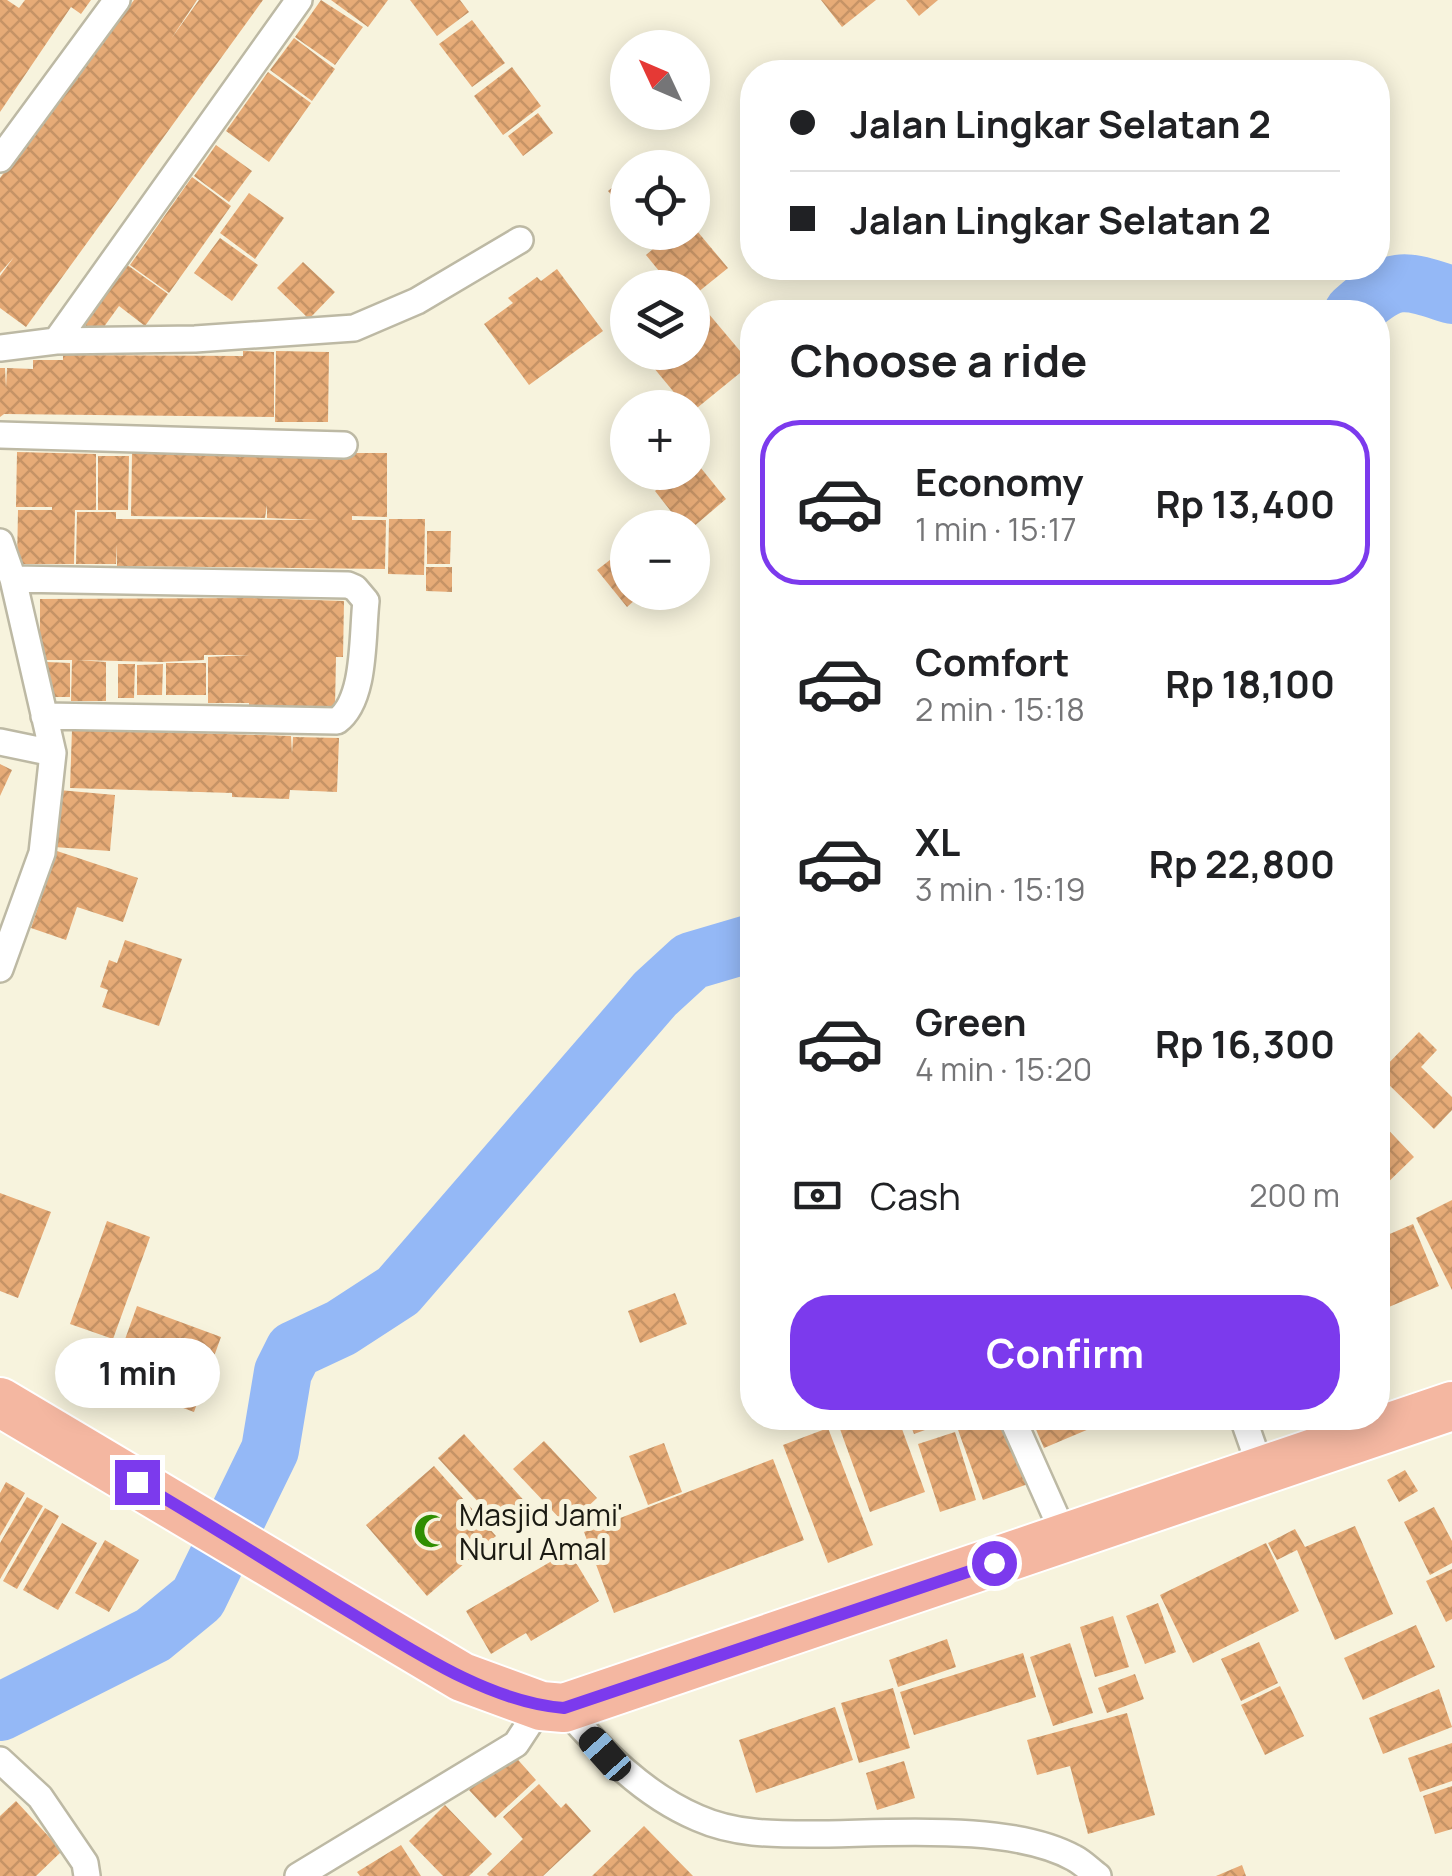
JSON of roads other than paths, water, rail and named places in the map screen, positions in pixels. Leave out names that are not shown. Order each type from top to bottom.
[{"type":"highway","points":[[0,1402],[462,1677],[552,1707],[1066,1539],[1383,1430]]},
{"type":"highway","points":[[1390,1428],[1452,1406]]},
{"type":"street","points":[[0,159],[117,0]]},
{"type":"street","points":[[56,341],[299,0]]},
{"type":"street","points":[[0,348],[56,341],[194,339],[354,328],[417,302],[520,240]]},
{"type":"street","points":[[0,434],[344,444]]},
{"type":"street","points":[[0,542],[14,579],[53,753],[42,854],[0,969]]},
{"type":"street","points":[[14,579],[348,585],[366,602],[356,696],[338,721],[44,716]]},
{"type":"street","points":[[0,742],[53,753]]},
{"type":"street","points":[[1017,1430],[1066,1539]]},
{"type":"street","points":[[1247,1430],[1262,1472]]},
{"type":"street","points":[[298,1876],[516,1744],[552,1707],[653,1796],[701,1820],[750,1834],[955,1834],[1028,1840],[1073,1857],[1098,1876]]},
{"type":"street","points":[[0,1760],[40,1797],[85,1863],[87,1876]]},
{"type":"waterway","points":[[1369,300],[1389,286],[1409,283],[1452,295]]},
{"type":"waterway","points":[[0,1712],[153,1635],[198,1598],[270,1450],[283,1372],[294,1350],[341,1328],[398,1291],[655,994],[691,961],[740,947]]},
{"type":"place","name":"Masjid Jami' Nurul Amal","points":[[431,1531]]}]
